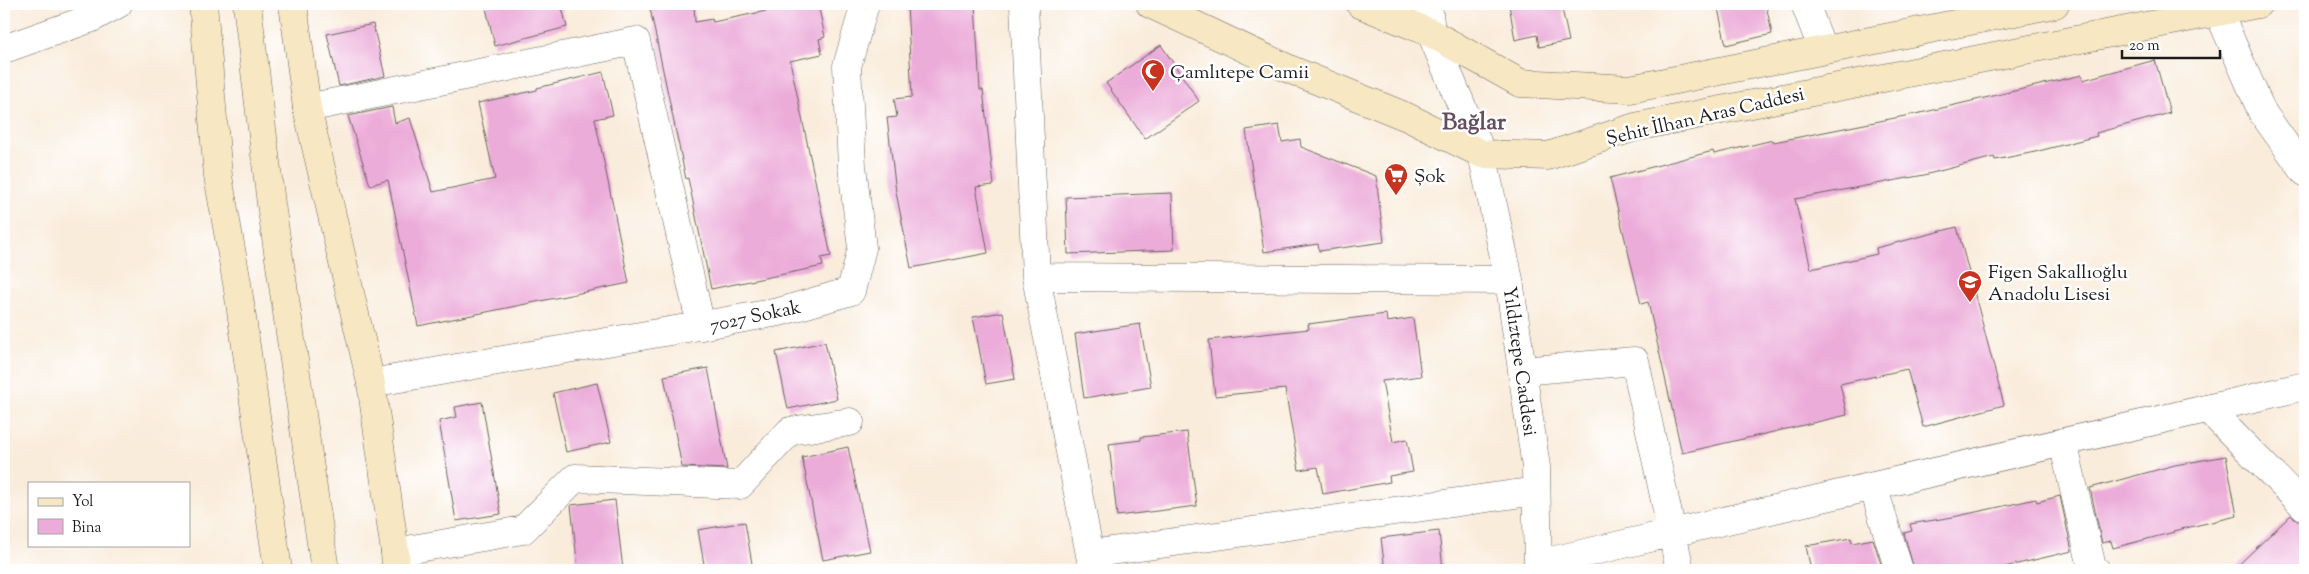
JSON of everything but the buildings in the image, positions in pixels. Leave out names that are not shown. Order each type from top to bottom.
[{"type":"main road","points":[[203,4],[218,176],[237,284],[278,570]]},
{"type":"main road","points":[[247,4],[271,204],[325,570]]},
{"type":"main road","points":[[294,4],[306,108],[371,383],[396,561]]},
{"type":"main road","name":"Şehit İlhan Aras Caddesi","points":[[1150,4],[1288,69],[1407,117],[1482,154],[1548,156],[1635,127],[2216,8],[2258,4]]},
{"type":"main road","name":"Şehit İlhan Aras Caddesi","points":[[1360,4],[1431,33],[1520,83],[1630,89],[2055,4]]},
{"type":"street","points":[[4,49],[92,18],[118,4]]},
{"type":"street","name":"7027 Sokak","points":[[371,383],[779,312],[851,292],[862,248],[852,166],[847,66],[865,4]]},
{"type":"street","points":[[1024,4],[1036,277],[1092,562],[1536,490]]},
{"type":"street","name":"Yıldıztepe Caddesi","points":[[1428,4],[1431,33],[1482,154],[1509,280],[1536,466],[1538,567]]},
{"type":"street","points":[[1805,4],[1824,50]]},
{"type":"street","points":[[2216,8],[2262,112],[2305,172]]},
{"type":"street","points":[[306,108],[636,41],[701,326]]},
{"type":"street","points":[[1036,277],[1509,280]]},
{"type":"street","points":[[1522,371],[1635,362],[1680,570]]},
{"type":"street","points":[[1538,567],[1672,532],[2305,386]]},
{"type":"street","points":[[2208,409],[2305,507]]},
{"type":"street","points":[[396,561],[523,530],[575,478],[740,485],[790,431],[850,422]]},
{"type":"street","points":[[2063,442],[2089,569]]},
{"type":"street","points":[[1873,486],[1898,570]]},
{"type":"place","name":"Çamlıtepe Camii","points":[[1153,92]]},
{"type":"place","name":"Şok","points":[[1396,196]]},
{"type":"place","name":"Figen Sakallıoğlu Anadolu Lisesi","points":[[1970,303]]},
{"type":"district","name":"Bağlar","points":[[1474,121]]}]
